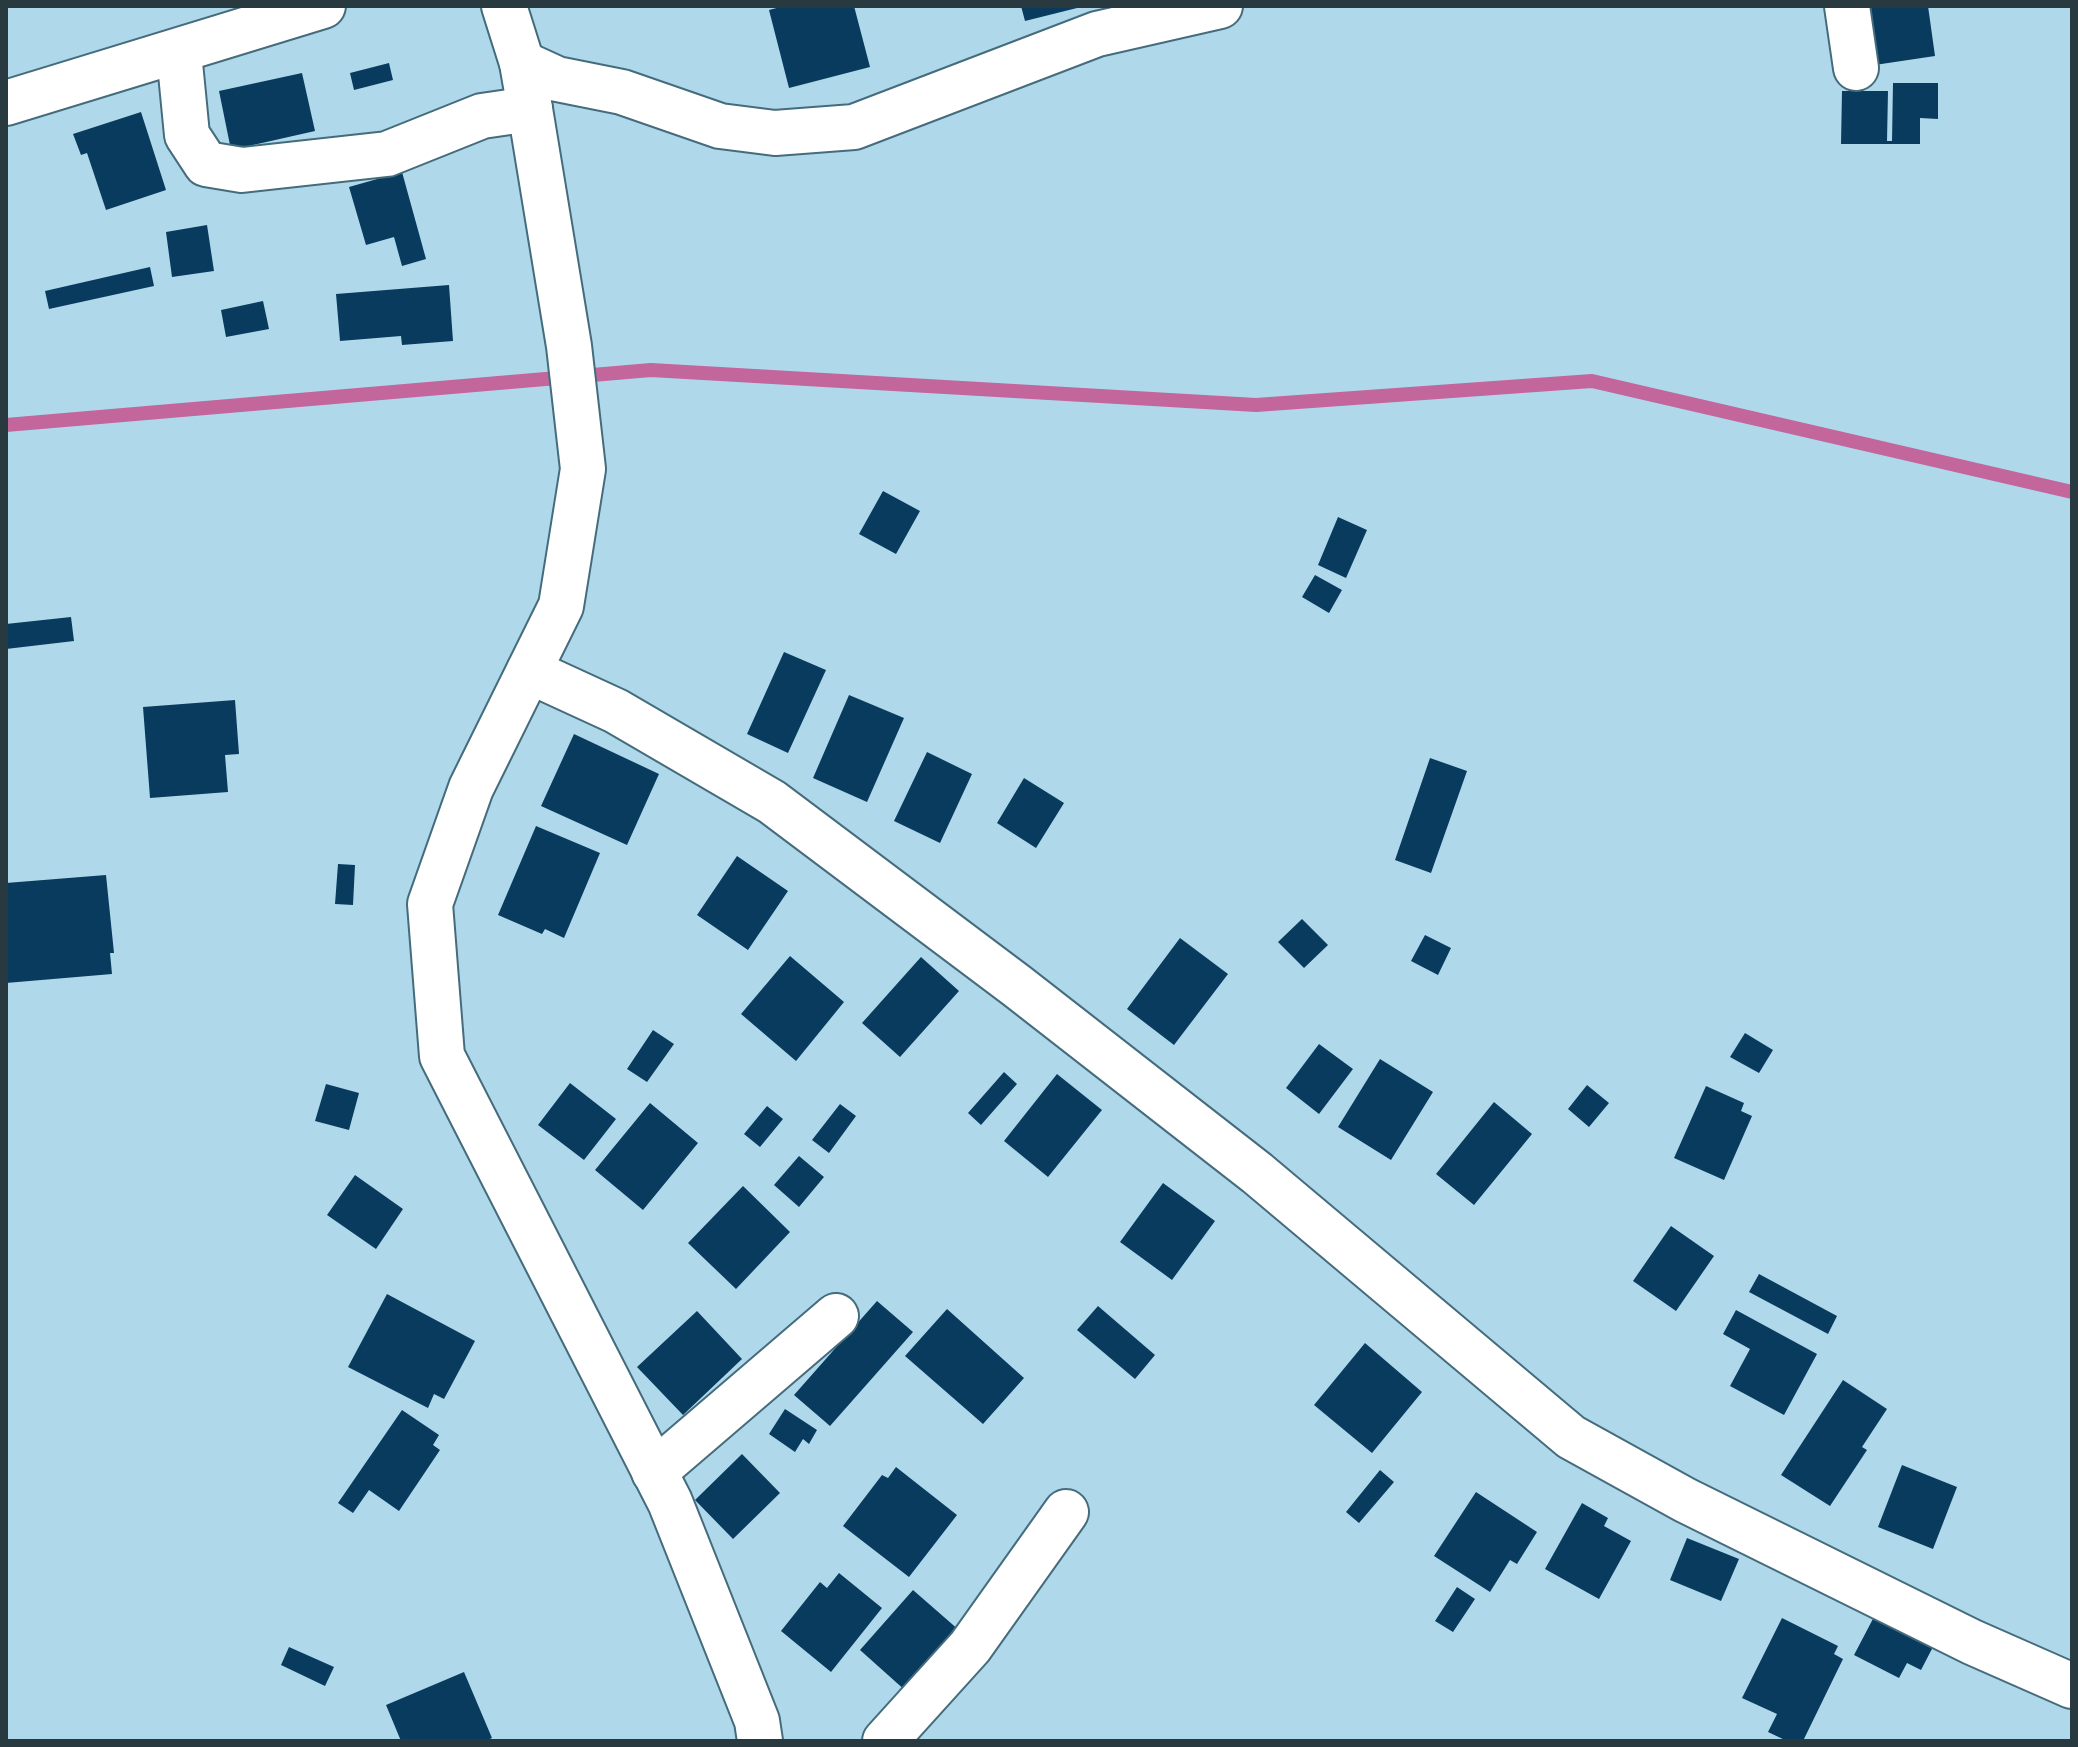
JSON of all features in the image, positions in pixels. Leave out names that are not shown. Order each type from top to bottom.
[{"type":"street","points":[[6,103],[179,53],[323,6]]},
{"type":"street","points":[[504,6],[522,63],[530,109],[569,346],[583,469],[561,606],[471,788],[430,904],[442,1056],[654,1472],[757,1721],[760,1741]]},
{"type":"street","points":[[522,63],[557,79],[622,92],[720,126],[775,133],[854,127],[1097,34],[1220,6]]},
{"type":"street","points":[[1847,6],[1856,68]]},
{"type":"street","points":[[179,53],[187,135],[206,164],[242,170],[387,154],[482,116],[530,109]]},
{"type":"street","points":[[529,671],[616,711],[772,802],[1017,986],[1257,1173],[1571,1437],[1685,1500],[1972,1642],[2072,1686]]},
{"type":"street","points":[[654,1472],[836,1316]]},
{"type":"street","points":[[885,1741],[970,1647],[1066,1512]]},
{"type":"building","points":[[784,6],[854,6],[870,67],[789,88],[769,10]]},
{"type":"building","points":[[1021,6],[1081,6],[1081,7],[1025,21]]},
{"type":"building","points":[[1860,6],[1928,6],[1935,56],[1868,66]]},
{"type":"building","points":[[389,63],[393,80],[354,90],[350,73]]},
{"type":"building","points":[[302,73],[315,131],[231,150],[219,91]]},
{"type":"building","points":[[1893,83],[1938,83],[1938,119],[1920,118],[1920,144],[1841,144],[1842,91],[1888,91],[1887,141],[1892,141]]},
{"type":"building","points":[[141,112],[166,190],[106,210],[87,153],[81,155],[73,134]]},
{"type":"building","points":[[402,172],[426,259],[402,266],[394,237],[366,245],[349,187]]},
{"type":"building","points":[[207,225],[214,271],[172,277],[166,232]]},
{"type":"building","points":[[150,267],[154,286],[49,309],[45,291]]},
{"type":"building","points":[[449,285],[453,341],[402,345],[401,336],[340,341],[336,294]]},
{"type":"building","points":[[263,301],[269,329],[226,337],[221,310]]},
{"type":"building","points":[[883,491],[920,511],[896,554],[859,534]]},
{"type":"building","points":[[1338,517],[1367,530],[1346,578],[1318,565]]},
{"type":"building","points":[[1315,575],[1342,590],[1329,613],[1302,597]]},
{"type":"building","points":[[71,617],[74,641],[6,649],[6,624]]},
{"type":"building","points":[[784,652],[826,670],[788,753],[747,734]]},
{"type":"building","points":[[849,695],[904,718],[867,802],[813,778]]},
{"type":"building","points":[[235,700],[239,754],[225,755],[228,792],[150,798],[143,707]]},
{"type":"building","points":[[574,734],[659,774],[627,845],[541,806]]},
{"type":"building","points":[[927,752],[972,774],[940,843],[894,821]]},
{"type":"building","points":[[1430,758],[1467,771],[1431,873],[1395,860]]},
{"type":"building","points":[[1024,778],[1064,803],[1036,848],[997,823]]},
{"type":"building","points":[[536,826],[600,853],[564,938],[545,929],[542,934],[498,915]]},
{"type":"building","points":[[737,856],[788,891],[748,950],[697,915]]},
{"type":"building","points":[[338,864],[355,865],[353,905],[335,904]]},
{"type":"building","points":[[106,875],[114,953],[110,953],[112,974],[6,983],[6,883]]},
{"type":"building","points":[[1302,919],[1328,945],[1304,968],[1278,942]]},
{"type":"building","points":[[1425,935],[1451,948],[1438,975],[1411,961]]},
{"type":"building","points":[[1180,938],[1228,974],[1174,1045],[1127,1009]]},
{"type":"building","points":[[790,956],[844,1002],[796,1061],[741,1014]]},
{"type":"building","points":[[921,957],[959,991],[900,1057],[862,1023]]},
{"type":"building","points":[[653,1030],[674,1044],[647,1082],[627,1069]]},
{"type":"building","points":[[1745,1033],[1773,1050],[1759,1073],[1730,1057]]},
{"type":"building","points":[[1319,1044],[1353,1069],[1319,1114],[1286,1088]]},
{"type":"building","points":[[1380,1059],[1433,1092],[1391,1160],[1338,1127]]},
{"type":"building","points":[[1004,1072],[1017,1084],[981,1125],[968,1113]]},
{"type":"building","points":[[1057,1074],[1102,1110],[1048,1177],[1004,1141]]},
{"type":"building","points":[[570,1083],[616,1119],[584,1160],[538,1125]]},
{"type":"building","points":[[326,1084],[359,1093],[349,1130],[315,1121]]},
{"type":"building","points":[[1587,1085],[1609,1103],[1589,1127],[1568,1109]]},
{"type":"building","points":[[1706,1086],[1744,1103],[1741,1111],[1752,1116],[1724,1180],[1674,1158]]},
{"type":"building","points":[[1494,1102],[1532,1134],[1474,1205],[1436,1174]]},
{"type":"building","points":[[650,1103],[698,1143],[643,1210],[595,1170]]},
{"type":"building","points":[[840,1104],[856,1116],[829,1153],[812,1140]]},
{"type":"building","points":[[767,1106],[783,1119],[760,1147],[744,1134]]},
{"type":"building","points":[[799,1156],[824,1177],[799,1207],[774,1185]]},
{"type":"building","points":[[355,1175],[403,1209],[376,1249],[327,1215]]},
{"type":"building","points":[[1163,1183],[1215,1221],[1172,1280],[1120,1242]]},
{"type":"building","points":[[743,1186],[790,1232],[736,1289],[688,1243]]},
{"type":"building","points":[[1671,1226],[1714,1256],[1676,1311],[1633,1281]]},
{"type":"building","points":[[1759,1274],[1837,1316],[1828,1334],[1749,1292]]},
{"type":"building","points":[[387,1294],[475,1341],[444,1399],[434,1394],[428,1408],[348,1367]]},
{"type":"building","points":[[877,1301],[913,1332],[830,1426],[794,1395]]},
{"type":"building","points":[[1098,1306],[1155,1355],[1135,1379],[1077,1330]]},
{"type":"building","points":[[947,1309],[1024,1378],[983,1424],[905,1356]]},
{"type":"building","points":[[1736,1310],[1817,1354],[1784,1415],[1730,1386],[1750,1349],[1723,1334]]},
{"type":"building","points":[[697,1311],[742,1359],[683,1415],[637,1367]]},
{"type":"building","points":[[1365,1343],[1422,1392],[1372,1453],[1314,1405]]},
{"type":"building","points":[[1843,1380],[1887,1409],[1862,1447],[1867,1450],[1830,1506],[1781,1475]]},
{"type":"building","points":[[785,1409],[817,1430],[809,1444],[803,1439],[795,1452],[769,1434]]},
{"type":"building","points":[[402,1410],[439,1435],[433,1445],[440,1450],[399,1511],[369,1490],[353,1513],[338,1503]]},
{"type":"building","points":[[742,1454],[780,1493],[733,1539],[695,1500]]},
{"type":"building","points":[[1902,1465],[1957,1487],[1933,1549],[1878,1527]]},
{"type":"building","points":[[896,1467],[957,1515],[909,1577],[843,1526],[882,1475],[888,1478]]},
{"type":"building","points":[[1380,1470],[1394,1482],[1359,1523],[1346,1512]]},
{"type":"building","points":[[1476,1492],[1537,1532],[1517,1564],[1510,1560],[1490,1592],[1434,1556]]},
{"type":"building","points":[[1582,1503],[1608,1518],[1604,1526],[1631,1541],[1599,1599],[1545,1569]]},
{"type":"building","points":[[1687,1538],[1739,1559],[1721,1601],[1670,1580]]},
{"type":"building","points":[[839,1573],[882,1608],[831,1672],[781,1631],[820,1582],[827,1588]]},
{"type":"building","points":[[1457,1587],[1475,1599],[1453,1632],[1435,1621]]},
{"type":"building","points":[[913,1590],[960,1631],[907,1692],[860,1650]]},
{"type":"building","points":[[1875,1615],[1934,1645],[1921,1670],[1907,1663],[1899,1678],[1854,1655]]},
{"type":"building","points":[[1782,1618],[1838,1646],[1834,1654],[1843,1659],[1803,1741],[1787,1741],[1768,1732],[1777,1714],[1742,1698]]},
{"type":"building","points":[[289,1647],[334,1667],[325,1686],[281,1665]]},
{"type":"building","points":[[464,1672],[492,1738],[485,1741],[401,1741],[386,1705]]},
{"type":"waterway","points":[[6,425],[651,370],[1256,405],[1592,381],[2072,492]]}]
